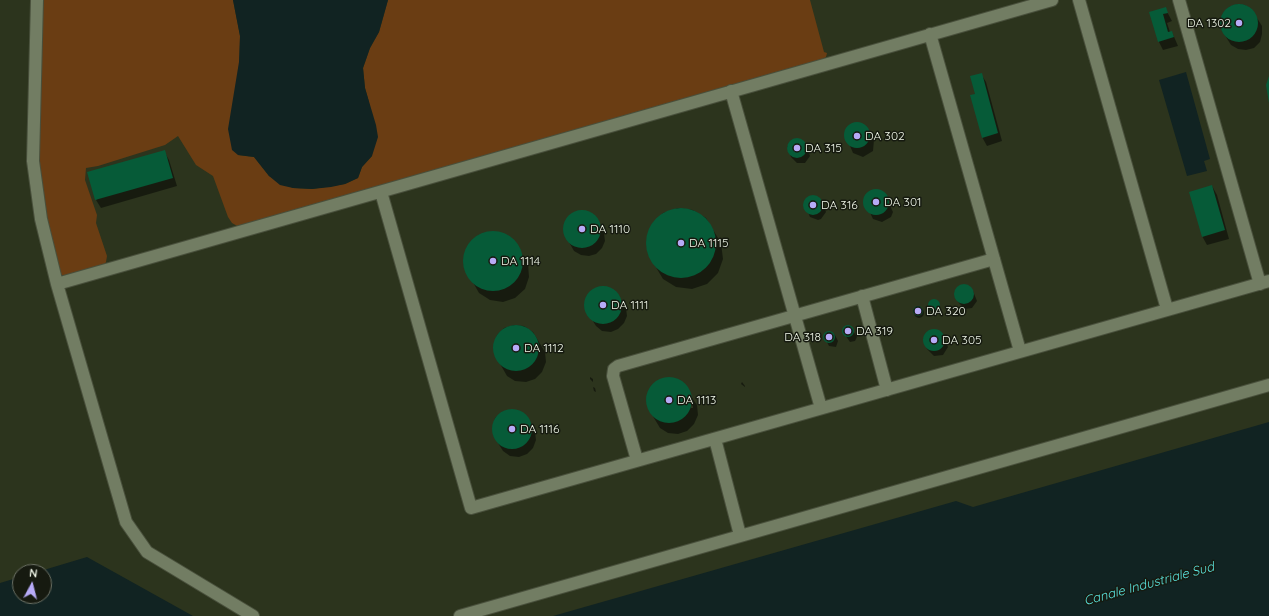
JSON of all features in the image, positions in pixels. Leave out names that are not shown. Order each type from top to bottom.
[{"type":"lane","points":[[37,0],[33,161],[41,219],[57,284],[126,522],[147,552],[253,616]]},
{"type":"lane","points":[[57,284],[1052,0]]},
{"type":"lane","points":[[1080,0],[1167,309]]},
{"type":"lane","points":[[381,192],[471,508],[1264,282],[1179,0]]},
{"type":"lane","points":[[930,34],[1020,351]]},
{"type":"lane","points":[[731,91],[821,408]]},
{"type":"lane","points":[[637,460],[613,376],[614,369],[641,358],[796,316],[994,259]]},
{"type":"lane","points":[[862,296],[887,390]]},
{"type":"lane","points":[[460,616],[740,534],[1269,385]]},
{"type":"lane","points":[[715,439],[740,534]]},
{"type":"shaded area","points":[[40,0],[233,0],[240,36],[238,155],[254,157],[269,176],[293,188],[312,189],[345,184],[358,178],[362,167],[372,156],[369,102],[365,88],[363,68],[370,48],[379,32],[388,0],[810,0],[824,52],[827,53],[826,57],[821,60],[239,227],[232,223],[228,217],[213,176],[196,165],[178,136],[165,145],[98,166],[86,168],[85,180],[97,215],[96,223],[107,256],[106,262],[104,266],[65,276],[58,271],[49,245],[37,149]]},
{"type":"water","points":[[233,0],[388,0],[379,32],[370,48],[363,68],[365,88],[378,137],[372,156],[362,167],[358,178],[345,184],[331,187],[312,189],[293,188],[280,185],[269,176],[254,157],[238,155],[232,150],[228,129],[239,62],[240,36]]},
{"type":"water","points":[[1186,72],[1210,159],[1204,161],[1207,171],[1187,176],[1159,80]]},
{"type":"water","name":"Canale Industriale Sud","points":[[1269,422],[1269,616],[553,616],[956,501],[973,507]]},
{"type":"water","points":[[87,557],[193,616],[0,616],[0,583],[12,579],[12,604],[52,604],[52,568]]},
{"type":"building","name":"DA 1302","points":[[1235,4],[1243,4],[1253,9],[1257,16],[1257,30],[1253,37],[1243,42],[1235,42],[1225,37],[1223,34],[1220,27],[1220,19],[1225,9],[1228,7]]},
{"type":"building","points":[[1166,7],[1168,13],[1163,14],[1168,32],[1172,31],[1174,37],[1158,42],[1149,12]]},
{"type":"building","points":[[982,73],[998,133],[982,138],[970,95],[975,94],[970,76]]},
{"type":"building","points":[[1269,76],[1269,103],[1266,85]]},
{"type":"building","name":"DA 302","points":[[857,122],[866,126],[870,135],[866,144],[857,148],[848,144],[844,135],[848,126]]},
{"type":"building","name":"DA 315","points":[[793,138],[801,138],[807,144],[807,152],[801,158],[793,158],[787,152],[787,144]]},
{"type":"building","points":[[165,150],[173,178],[95,200],[87,172]]},
{"type":"building","points":[[1212,185],[1225,230],[1202,237],[1189,192]]},
{"type":"building","name":"DA 301","points":[[876,189],[885,193],[889,202],[885,211],[876,215],[867,211],[863,202],[867,193]]},
{"type":"building","name":"DA 316","points":[[809,195],[817,195],[823,201],[823,209],[817,215],[809,215],[803,209],[803,201]]},
{"type":"building","name":"DA 1115","points":[[674,208],[688,208],[701,214],[710,223],[716,236],[714,256],[706,268],[688,278],[674,278],[661,272],[652,263],[646,250],[646,236],[652,223],[661,214]]},
{"type":"building","name":"DA 1110","points":[[582,210],[595,216],[601,229],[595,242],[582,248],[569,242],[563,229],[569,216]]},
{"type":"building","name":"DA 1114","points":[[493,231],[509,236],[514,240],[518,245],[523,261],[518,277],[514,282],[509,286],[493,291],[477,286],[472,282],[468,277],[463,261],[468,245],[472,240],[477,236]]},
{"type":"building","points":[[964,284],[971,287],[974,294],[971,301],[964,304],[957,301],[954,294],[957,287]]},
{"type":"building","name":"DA 1111","points":[[603,286],[613,289],[619,295],[622,305],[619,315],[613,321],[603,324],[593,321],[587,315],[584,305],[587,295],[593,289]]},
{"type":"building","points":[[932,299],[936,299],[940,305],[936,311],[932,311],[928,307],[928,303]]},
{"type":"building","name":"DA 320","points":[[916,306],[920,306],[922,307],[922,315],[916,316],[913,313],[913,309]]},
{"type":"building","name":"DA 1112","points":[[521,325],[533,331],[538,339],[538,357],[533,365],[525,370],[511,371],[499,365],[494,357],[493,343],[499,331],[507,326]]},
{"type":"building","name":"DA 319","points":[[846,325],[850,325],[854,331],[850,337],[846,337],[842,333],[842,329]]},
{"type":"building","name":"DA 305","points":[[934,329],[942,332],[945,340],[942,348],[934,351],[926,348],[923,340],[926,332]]},
{"type":"building","name":"DA 318","points":[[827,331],[831,331],[835,337],[831,343],[827,343],[823,339],[823,335]]},
{"type":"building","name":"DA 1113","points":[[669,377],[682,381],[688,387],[692,400],[688,413],[682,419],[669,423],[656,419],[650,413],[646,400],[650,387],[656,381]]},
{"type":"building","name":"DA 1116","points":[[512,409],[523,412],[529,418],[532,429],[529,440],[523,446],[512,449],[501,446],[495,440],[492,429],[495,418],[501,412]]},
{"type":"place","name":"DA 1302","points":[[1239,23]]},
{"type":"place","name":"DA 302","points":[[857,136]]},
{"type":"place","name":"DA 315","points":[[797,148]]},
{"type":"place","name":"DA 301","points":[[876,202]]},
{"type":"place","name":"DA 316","points":[[813,205]]},
{"type":"place","name":"DA 1110","points":[[582,229]]},
{"type":"place","name":"DA 1115","points":[[681,243]]},
{"type":"place","name":"DA 1114","points":[[493,261]]},
{"type":"place","name":"DA 1111","points":[[603,305]]},
{"type":"place","name":"DA 320","points":[[918,311]]},
{"type":"place","name":"DA 319","points":[[848,331]]},
{"type":"place","name":"DA 318","points":[[829,337]]},
{"type":"place","name":"DA 305","points":[[934,340]]},
{"type":"place","name":"DA 1112","points":[[516,348]]},
{"type":"place","name":"DA 1113","points":[[669,400]]},
{"type":"place","name":"DA 1116","points":[[512,429]]}]
